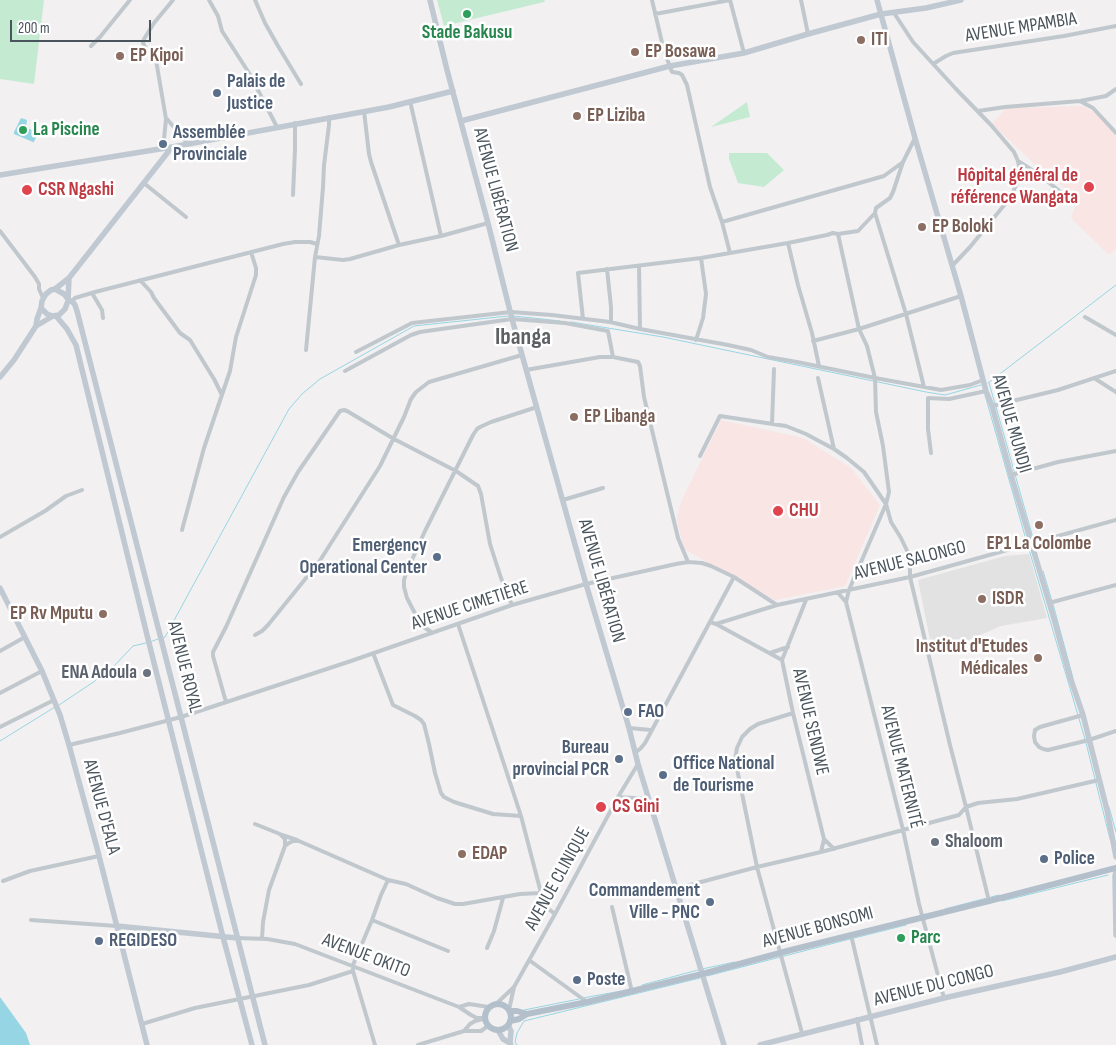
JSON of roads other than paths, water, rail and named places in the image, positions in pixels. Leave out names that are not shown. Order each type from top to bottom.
[{"type":"main road","name":"AVENUE BONSOMI","points":[[509,1023],[527,1014],[632,992],[1116,868]]},
{"type":"main road","points":[[492,1005],[503,1005],[510,1010],[509,1023],[505,1028],[495,1030],[488,1026],[485,1019],[486,1010],[492,1005]]},
{"type":"main road","name":"AVENUE BONSOMI","points":[[510,1010],[527,1014]]},
{"type":"street","points":[[91,46],[130,0]]},
{"type":"street","points":[[164,149],[166,119],[156,60],[143,43],[154,22],[173,0]]},
{"type":"street","points":[[209,0],[218,16],[224,34],[249,73],[277,127]]},
{"type":"street","points":[[255,0],[265,23],[300,84]]},
{"type":"street","points":[[0,176],[164,149],[389,106],[453,91],[430,0]]},
{"type":"street","points":[[652,0],[664,51],[672,72],[679,73],[687,85],[710,187],[730,253]]},
{"type":"street","points":[[655,14],[730,0],[744,53]]},
{"type":"street","points":[[801,0],[808,34]]},
{"type":"street","name":"AVENUE MUNDJI","points":[[878,0],[983,381],[992,406],[1070,677],[1083,714],[1107,810],[1116,857]]},
{"type":"street","points":[[461,121],[670,66],[744,53],[881,14],[926,8],[958,0]]},
{"type":"street","points":[[894,13],[913,42],[978,111],[1014,152],[1018,161],[1020,171],[1018,181],[1010,198],[952,266]]},
{"type":"street","name":"AVENUE MPAMBIA","points":[[933,64],[954,53],[1116,26]]},
{"type":"street","points":[[978,111],[1080,101],[1106,96],[1116,89]]},
{"type":"street","name":"AVENUE LIBÉRATION","points":[[453,91],[511,316],[562,500],[675,889],[724,1045]]},
{"type":"street","points":[[410,101],[441,236]]},
{"type":"street","points":[[1080,101],[1093,108],[1116,133]]},
{"type":"street","points":[[364,111],[371,162],[399,245]]},
{"type":"street","points":[[306,350],[324,166],[330,125],[329,117]]},
{"type":"street","points":[[166,119],[188,144]]},
{"type":"street","points":[[293,195],[295,123]]},
{"type":"street","points":[[583,319],[578,273],[701,258],[788,243],[833,232],[838,234],[858,231],[875,213],[876,208],[890,198],[903,162],[915,138]]},
{"type":"street","points":[[43,298],[69,278],[145,184],[172,147]]},
{"type":"street","points":[[1018,161],[1041,176],[1074,203]]},
{"type":"street","points":[[722,222],[884,176],[903,162]]},
{"type":"street","points":[[145,184],[186,218]]},
{"type":"street","points":[[875,213],[906,314],[924,387]]},
{"type":"street","points":[[315,257],[343,260],[488,224]]},
{"type":"street","points":[[0,231],[35,277],[43,298],[36,326],[14,360],[0,377]]},
{"type":"street","points":[[838,234],[859,329],[867,346],[875,378],[876,412],[889,492],[886,504],[849,590],[846,602]]},
{"type":"street","points":[[69,300],[140,280],[295,242],[317,244]]},
{"type":"street","points":[[788,243],[819,366]]},
{"type":"street","points":[[182,530],[204,448],[233,360],[236,337],[256,275],[251,252]]},
{"type":"street","points":[[696,340],[703,318],[706,294],[701,258]]},
{"type":"street","points":[[639,266],[640,329]]},
{"type":"street","points":[[607,269],[611,322]]},
{"type":"street","points":[[36,326],[63,312],[69,300],[69,278]]},
{"type":"street","points":[[140,280],[180,333],[190,340],[222,395]]},
{"type":"street","points":[[39,284],[64,294],[69,300]]},
{"type":"street","points":[[92,293],[102,310],[103,318]]},
{"type":"street","points":[[813,341],[859,329],[961,296]]},
{"type":"street","name":"AVENUE ROYAL","points":[[69,300],[75,305],[77,311],[265,1045]]},
{"type":"street","points":[[42,308],[44,312],[55,316]]},
{"type":"street","points":[[356,352],[412,323],[552,315],[611,322],[751,350],[768,357],[941,390],[983,381]]},
{"type":"street","name":"AVENUE ROYAL","points":[[55,316],[67,328],[76,345],[147,637],[252,1045]]},
{"type":"street","points":[[345,371],[417,333],[511,316],[608,330],[613,357]]},
{"type":"street","points":[[1085,317],[1116,335]]},
{"type":"street","points":[[255,635],[268,625],[319,562],[371,482],[394,439],[411,399],[420,388],[429,382],[522,355]]},
{"type":"street","points":[[526,370],[590,358],[613,357],[638,362],[644,397],[678,538],[688,562]]},
{"type":"street","points":[[772,424],[774,369]]},
{"type":"street","points":[[992,406],[1058,390],[1116,371]]},
{"type":"street","points":[[818,378],[834,449]]},
{"type":"street","points":[[1094,378],[1116,392]]},
{"type":"street","points":[[931,453],[928,429],[928,398],[949,399],[986,390]]},
{"type":"street","points":[[431,632],[421,624],[407,598],[404,587],[404,580],[425,531],[473,435],[480,426],[536,407]]},
{"type":"street","points":[[226,702],[212,656],[213,652],[284,496],[298,472],[340,411],[347,411],[475,483],[480,490],[490,544],[512,605]]},
{"type":"street","points":[[700,456],[720,416],[786,426],[806,434],[847,458],[864,472],[886,504],[891,522],[910,557],[910,577],[989,901]]},
{"type":"street","points":[[1011,475],[1058,462],[1116,451]]},
{"type":"street","points":[[562,500],[603,488]]},
{"type":"street","points":[[0,537],[45,511],[66,496],[82,490]]},
{"type":"street","name":"AVENUE SALONGO","points":[[716,624],[777,605],[910,577],[1116,520]]},
{"type":"street","name":"AVENUE CIMETIÈRE","points":[[69,745],[181,717],[512,605],[586,584],[688,562],[702,563],[734,577],[777,605]]},
{"type":"street","points":[[635,753],[645,743],[734,577]]},
{"type":"street","points":[[1049,603],[1116,585]]},
{"type":"street","name":"AVENUE D'EALA","points":[[0,588],[42,671],[60,715],[99,856],[147,1045]]},
{"type":"street","points":[[838,592],[846,602]]},
{"type":"street","name":"AVENUE SENDWE","points":[[806,600],[782,660],[824,839],[821,852]]},
{"type":"street","name":"AVENUE MATERNITÉ","points":[[846,602],[903,830],[922,917],[944,998]]},
{"type":"street","points":[[710,622],[782,660]]},
{"type":"street","points":[[419,636],[421,624]]},
{"type":"street","points":[[458,624],[520,816],[540,893],[546,907],[555,914]]},
{"type":"street","points":[[0,651],[25,636]]},
{"type":"street","points":[[770,653],[788,646]]},
{"type":"street","points":[[373,653],[393,705],[416,716],[424,724],[435,773],[444,798],[494,814],[520,816]]},
{"type":"street","points":[[0,693],[42,671]]},
{"type":"street","points":[[0,727],[55,702]]},
{"type":"street","points":[[793,713],[758,724],[750,729],[742,737],[737,748],[735,760],[757,867],[802,1033]]},
{"type":"street","points":[[1083,714],[1040,727],[1035,730],[1035,742],[1039,747],[1048,750],[1116,731]]},
{"type":"street","points":[[628,728],[651,730]]},
{"type":"street","name":"AVENUE CLINIQUE","points":[[510,1010],[514,987],[638,764]]},
{"type":"street","points":[[675,889],[959,815],[966,807],[978,803],[1016,798],[1099,780]]},
{"type":"street","points":[[618,797],[649,799]]},
{"type":"street","points":[[255,824],[388,880],[406,884],[455,904],[520,894],[540,893]]},
{"type":"street","points":[[262,939],[269,890],[285,846],[284,839],[280,834]]},
{"type":"street","points":[[824,839],[834,849]]},
{"type":"street","points":[[285,846],[293,841],[299,841]]},
{"type":"street","points":[[3,881],[30,871],[99,856]]},
{"type":"street","points":[[1116,872],[1114,876],[1116,935]]},
{"type":"street","points":[[375,1045],[353,965],[388,880]]},
{"type":"street","points":[[487,948],[494,932],[503,898]]},
{"type":"street","points":[[612,907],[632,992]]},
{"type":"street","points":[[31,920],[237,938]]},
{"type":"street","points":[[372,920],[448,951]]},
{"type":"street","points":[[852,935],[877,1045]]},
{"type":"street","name":"AVENUE OKITO","points":[[237,938],[282,941],[295,944],[458,1007],[477,1018],[485,1019]]},
{"type":"street","name":"AVENUE DU CONGO","points":[[760,1045],[802,1033],[1116,957]]},
{"type":"street","points":[[529,960],[587,1002]]},
{"type":"street","points":[[142,1024],[195,1008],[309,985],[354,971]]},
{"type":"street","points":[[492,1005],[514,987]]},
{"type":"street","name":"AVENUE OKITO","points":[[458,1007],[469,1004],[492,1005]]},
{"type":"street","points":[[464,1031],[475,1021],[485,1019]]},
{"type":"street","points":[[858,1020],[862,1045]]},
{"type":"street","points":[[509,1023],[511,1031],[510,1044]]},
{"type":"street","points":[[418,1045],[464,1031],[481,1031],[488,1026]]},
{"type":"street","points":[[498,1030],[503,1039],[510,1044]]},
{"type":"water","name":"La Piscine","points":[[21,118],[27,120],[26,127],[39,133],[33,143],[14,134]]},
{"type":"water","points":[[0,997],[26,1033],[30,1045],[0,1045]]},
{"type":"waterway","points":[[988,383],[1116,285]]},
{"type":"waterway","points":[[162,638],[165,637],[289,409],[302,394],[320,379],[414,326],[508,316]]},
{"type":"waterway","points":[[514,316],[560,321]]},
{"type":"waterway","points":[[571,322],[663,337],[945,395],[981,385]]},
{"type":"waterway","points":[[989,383],[995,404]]},
{"type":"waterway","points":[[985,395],[1027,543]]},
{"type":"waterway","points":[[996,407],[1033,538]]},
{"type":"waterway","points":[[1028,546],[1085,739]]},
{"type":"waterway","points":[[1043,571],[1052,601]]},
{"type":"waterway","points":[[1053,604],[1073,678]]},
{"type":"waterway","points":[[150,642],[158,639]]},
{"type":"waterway","points":[[59,705],[114,666],[133,646],[146,643]]},
{"type":"waterway","points":[[0,741],[55,707]]},
{"type":"waterway","points":[[1086,743],[1110,839]]},
{"type":"waterway","points":[[1109,807],[1116,832]]},
{"type":"waterway","points":[[1002,901],[1108,875]]},
{"type":"waterway","points":[[991,897],[999,895]]},
{"type":"waterway","points":[[945,909],[987,898]]},
{"type":"waterway","points":[[854,938],[906,925]]},
{"type":"waterway","points":[[707,976],[850,939]]},
{"type":"waterway","points":[[702,969],[735,962]]},
{"type":"waterway","points":[[642,985],[698,970]]},
{"type":"waterway","points":[[517,1045],[515,1042],[517,1033],[524,1021],[700,978]]},
{"type":"waterway","points":[[583,998],[621,991]]},
{"type":"waterway","points":[[524,1010],[579,999]]},
{"type":"place","name":"Stade Bakusu","points":[[467,14]]},
{"type":"place","name":"ITI","points":[[861,40]]},
{"type":"place","name":"EP Bosawa","points":[[635,52]]},
{"type":"place","name":"EP Kipoi","points":[[120,56]]},
{"type":"place","name":"Palais de Justice","points":[[217,93]]},
{"type":"place","name":"EP Liziba","points":[[577,116]]},
{"type":"place","name":"La Piscine","points":[[23,130]]},
{"type":"place","name":"Assemblée Provinciale","points":[[163,144]]},
{"type":"place","name":"Hôpital général de référence Wangata","points":[[1089,187]]},
{"type":"place","name":"CSR Ngashi","points":[[27,190]]},
{"type":"place","name":"EP Boloki","points":[[922,227]]},
{"type":"place","name":"EP Libanga","points":[[574,417]]},
{"type":"place","name":"CHU","points":[[778,511]]},
{"type":"place","name":"EP1 La Colombe","points":[[1039,525]]},
{"type":"place","name":"Emergency Operational Center","points":[[437,557]]},
{"type":"place","name":"ISDR","points":[[982,599]]},
{"type":"place","name":"EP Rv Mputu","points":[[103,614]]},
{"type":"place","name":"Institut d'Etudes Médicales","points":[[1038,658]]},
{"type":"place","name":"ENA Adoula","points":[[147,673]]},
{"type":"place","name":"FAO","points":[[628,712]]},
{"type":"place","name":"Bureau provincial PCR","points":[[619,759]]},
{"type":"place","name":"Office National de Tourisme","points":[[663,775]]},
{"type":"place","name":"CS Gini","points":[[601,807]]},
{"type":"place","name":"Shaloom","points":[[935,842]]},
{"type":"place","name":"EDAP","points":[[462,854]]},
{"type":"place","name":"Police","points":[[1044,859]]},
{"type":"place","name":"Commandement Ville - PNC","points":[[710,902]]},
{"type":"place","name":"Parc","points":[[901,938]]},
{"type":"place","name":"REGIDESO","points":[[99,941]]},
{"type":"place","name":"Poste","points":[[577,980]]},
{"type":"district","name":"Ibanga","points":[[523,338]]}]
